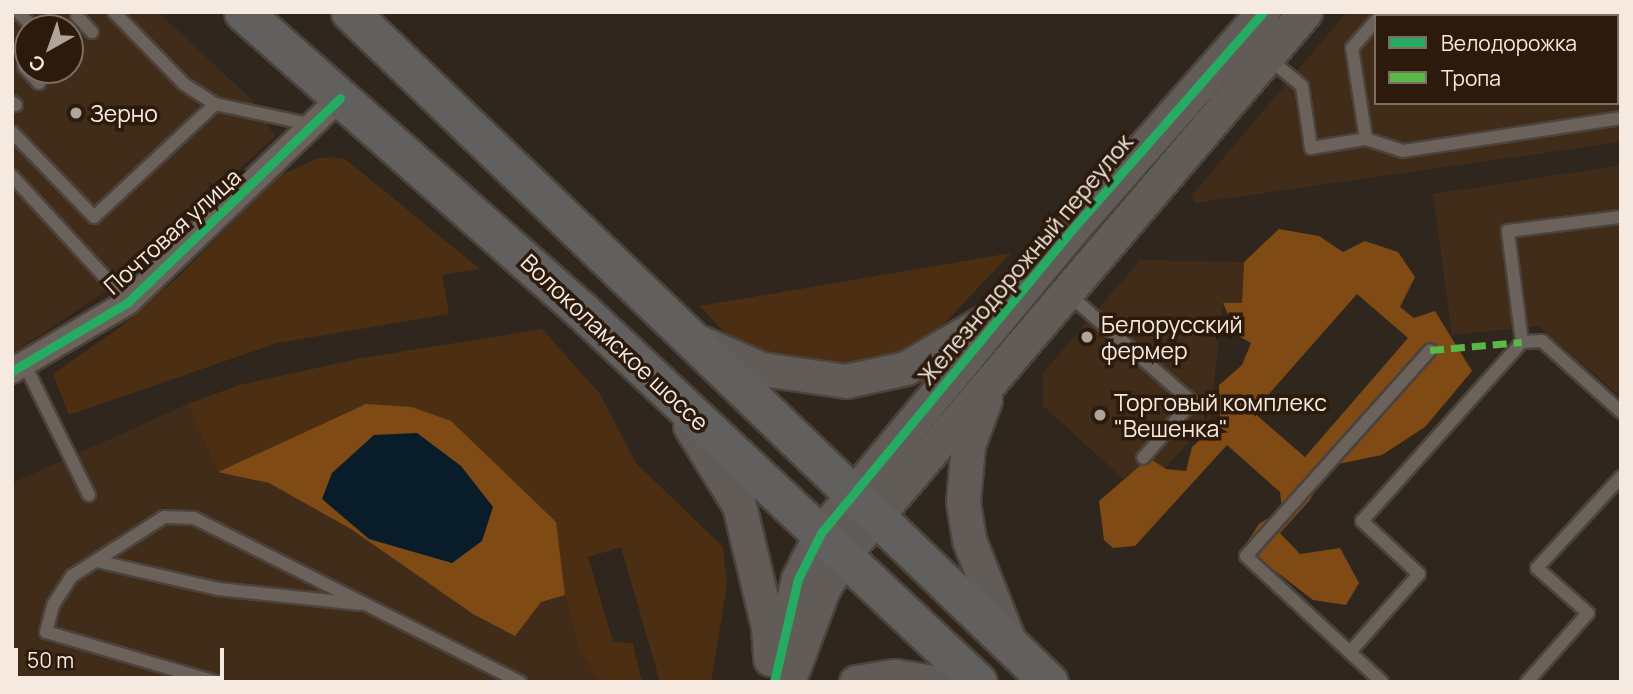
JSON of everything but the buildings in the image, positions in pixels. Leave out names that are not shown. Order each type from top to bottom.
[{"type":"main road","name":"Волоколамское шоссе","points":[[243,12],[650,375],[978,682]]},
{"type":"main road","points":[[350,12],[1049,682]]},
{"type":"street","name":"Железнодорожный переулок","points":[[832,544],[864,506],[1012,302],[1263,12]]},
{"type":"street","name":"Железнодорожный переулок","points":[[864,506],[995,375],[1305,12]]},
{"type":"street","name":"Почтовая улица","points":[[18,367],[128,302],[340,98]]},
{"type":"street","points":[[675,324],[702,343],[762,369],[846,381],[906,368],[974,330],[1012,302]]},
{"type":"street","points":[[650,375],[706,446],[739,505],[768,626],[773,682]]},
{"type":"street","points":[[995,375],[968,445],[963,502],[969,540],[1010,643]]},
{"type":"street","points":[[773,682],[798,579],[832,544]]},
{"type":"street","points":[[788,682],[823,589],[832,544]]},
{"type":"street","points":[[856,682],[895,676],[931,682]]},
{"type":"lane","points":[[114,12],[184,84],[215,104],[313,125]]},
{"type":"lane","points":[[1366,139],[1352,48],[1374,22]]},
{"type":"lane","points":[[84,23],[92,32]]},
{"type":"lane","points":[[1267,57],[1302,86],[1311,148],[1366,139],[1403,151],[1621,118]]},
{"type":"lane","points":[[12,132],[94,217],[215,104]]},
{"type":"lane","points":[[12,176],[128,302]]},
{"type":"lane","points":[[1522,342],[1508,231],[1621,217]]},
{"type":"lane","points":[[1066,292],[1192,402],[1143,458]]},
{"type":"lane","points":[[1350,652],[1419,574],[1362,521],[1522,342],[1542,341],[1621,412]]},
{"type":"lane","points":[[1382,682],[1245,556],[1430,350]]},
{"type":"lane","points":[[18,367],[89,495]]},
{"type":"lane","points":[[1527,682],[1588,613],[1538,568],[1621,477]]},
{"type":"lane","points":[[216,682],[46,632],[61,591],[72,576],[164,516],[194,518],[520,682]]},
{"type":"lane","points":[[96,561],[218,589],[368,604]]},
{"type":"shaded area","points":[[12,12],[158,12],[250,98],[275,136],[118,283],[12,354]]},
{"type":"shaded area","points":[[1347,12],[1621,12],[1621,142],[1195,203],[1192,195]]},
{"type":"shaded area","points":[[317,159],[345,159],[480,269],[442,275],[449,314],[277,343],[69,415],[53,374],[123,325],[177,278],[279,176]]},
{"type":"shaded area","points":[[1621,165],[1621,397],[1538,326],[1452,335],[1433,194]]},
{"type":"shaded area","points":[[1279,229],[1319,236],[1343,252],[1365,241],[1398,252],[1415,277],[1400,307],[1414,318],[1435,311],[1472,371],[1425,427],[1382,455],[1328,466],[1310,500],[1280,533],[1300,554],[1340,548],[1359,583],[1346,605],[1313,600],[1244,547],[1259,524],[1282,509],[1280,492],[1227,445],[1135,546],[1113,548],[1104,540],[1099,501],[1149,458],[1166,469],[1186,471],[1192,447],[1220,422],[1219,385],[1242,365],[1251,343],[1237,335],[1223,303],[1242,303],[1244,262]],"holes":[[[1357,294],[1408,338],[1305,457],[1253,412]]]},
{"type":"shaded area","points":[[1011,253],[923,346],[858,369],[764,356],[726,334],[700,306]]},
{"type":"shaded area","points":[[1140,260],[1244,262],[1242,303],[1223,303],[1210,418],[1141,495],[1043,406],[1043,373]]},
{"type":"shaded area","points":[[542,329],[600,394],[636,463],[723,547],[727,584],[711,682],[660,682],[621,547],[588,557],[613,642],[633,643],[642,682],[600,682],[580,651],[561,580],[556,522],[366,404],[218,472],[188,404],[239,385],[362,358]]},
{"type":"shaded area","points":[[188,404],[219,472],[366,404],[556,522],[561,580],[580,651],[600,682],[12,682],[12,483]]},
{"type":"shaded area","points":[[366,404],[412,407],[451,421],[556,522],[565,595],[541,602],[515,636],[473,614],[351,529],[269,483],[218,472]]},
{"type":"water","points":[[417,433],[461,466],[493,507],[482,541],[452,563],[369,539],[322,499],[332,473],[374,435]]},
{"type":"marked path","points":[[1430,350],[1522,342]]},
{"type":"cycle path","points":[[774,682],[798,579],[821,533],[1069,233],[1263,12]]},
{"type":"cycle path","points":[[12,371],[128,302],[340,98]]},
{"type":"place","name":"Зерно","points":[[76,113]]},
{"type":"place","name":"Белорусский фермер","points":[[1087,337]]},
{"type":"place","name":"Торговый комплекс \"Вешенка\"","points":[[1100,415]]}]
